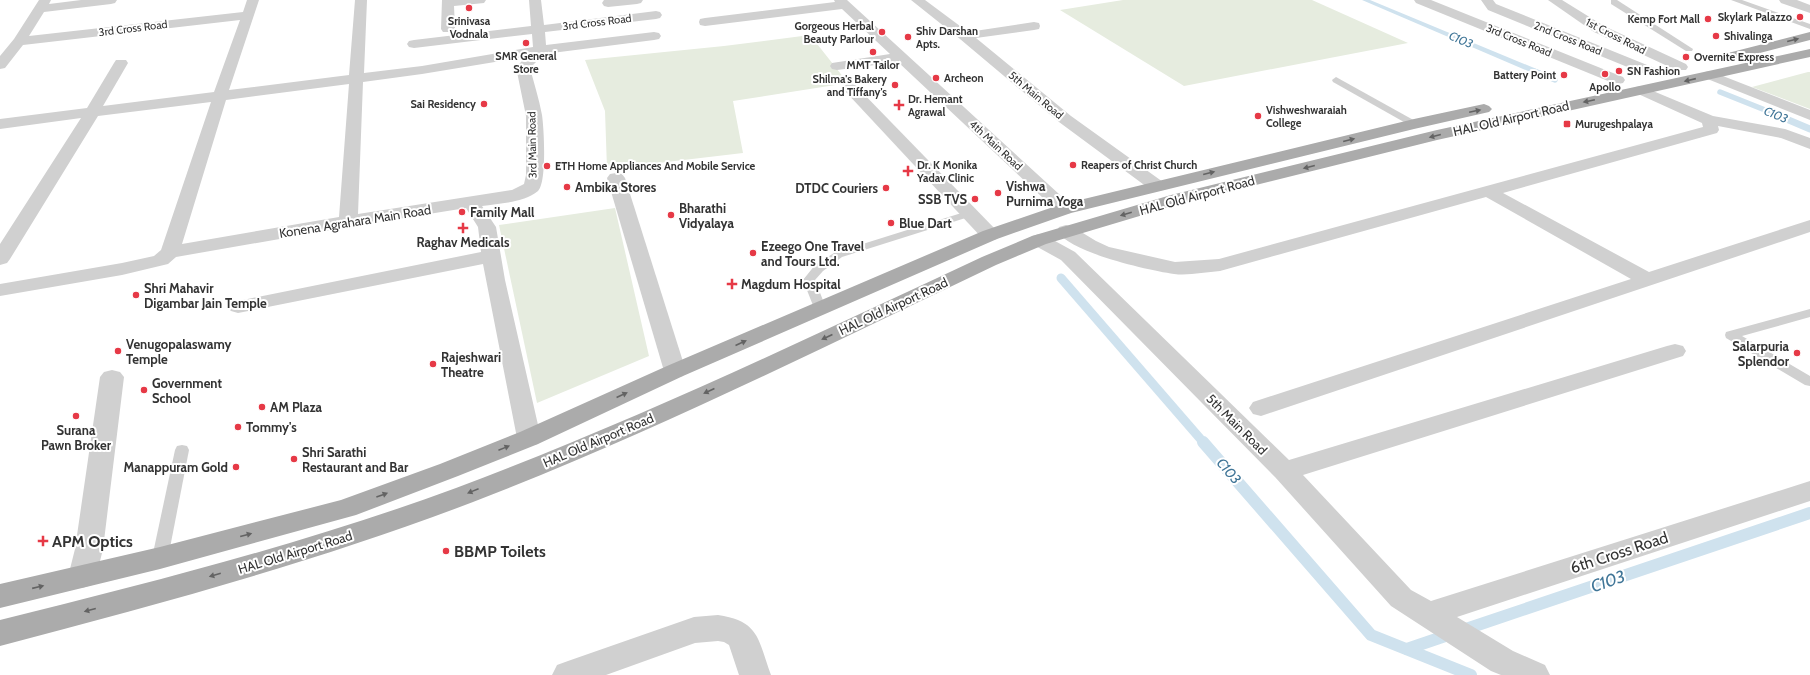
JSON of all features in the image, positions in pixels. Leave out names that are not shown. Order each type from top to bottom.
[{"type":"main road","name":"HAL Old Airport Road","points":[[1527,100],[1810,36]]},
{"type":"main road","name":"HAL Old Airport Road","points":[[0,634],[162,591],[347,537],[464,495],[633,426],[989,261],[1039,240],[1066,231],[1177,199],[1437,135],[1809,54]]},
{"type":"main road","name":"HAL Old Airport Road","points":[[0,596],[160,558],[346,508],[529,438],[820,308],[990,235],[1064,209],[1414,124],[1496,106]]},
{"type":"main road","points":[[346,508],[347,537]]},
{"type":"street","points":[[0,65],[19,41],[42,4],[111,0]]},
{"type":"street","points":[[170,252],[220,96],[253,0]]},
{"type":"street","points":[[348,221],[361,0]]},
{"type":"street","points":[[448,29],[448,2],[480,0]]},
{"type":"street","points":[[535,0],[540,50]]},
{"type":"street","points":[[608,5],[637,0]]},
{"type":"street","name":"5th Main Road","points":[[917,0],[964,36],[1065,119],[1157,186]]},
{"type":"street","name":"3rd Cross Road","points":[[1420,0],[1618,80]]},
{"type":"street","name":"2nd Cross Road","points":[[1487,0],[1492,7],[1652,72]]},
{"type":"street","name":"1st Cross Road","points":[[1554,0],[1599,30],[1681,66]]},
{"type":"street","points":[[1785,0],[1810,9]]},
{"type":"street","points":[[705,22],[842,2]]},
{"type":"street","name":"4th Main Road","points":[[842,2],[1064,209]]},
{"type":"street","name":"3rd Cross Road","points":[[19,41],[247,15]]},
{"type":"street","name":"3rd Cross Road","points":[[414,44],[656,15]]},
{"type":"street","points":[[964,36],[1034,26]]},
{"type":"street","points":[[0,124],[422,70],[540,50],[654,36]]},
{"type":"street","name":"3rd Main Road","points":[[471,202],[517,195],[532,187],[535,175],[534,116],[523,67],[540,50]]},
{"type":"street","points":[[837,66],[901,57]]},
{"type":"street","points":[[0,259],[93,111],[121,63]]},
{"type":"street","points":[[1710,75],[1810,115]]},
{"type":"street","points":[[850,88],[990,235]]},
{"type":"street","points":[[1641,90],[1710,120],[1785,134],[1810,144]]},
{"type":"street","points":[[1066,231],[1089,245],[1103,251],[1175,268],[1220,265],[1711,130],[1710,120]]},
{"type":"street","points":[[616,178],[675,372]]},
{"type":"street","points":[[1488,192],[1648,280]]},
{"type":"street","points":[[487,227],[517,195]]},
{"type":"street","points":[[471,202],[487,227],[495,280],[529,438]]},
{"type":"street","name":"Konena Agrahara Main Road","points":[[0,290],[122,270],[161,260],[170,252],[348,221],[471,202]]},
{"type":"street","points":[[1261,408],[1810,226]]},
{"type":"street","name":"5th Main Road","points":[[1039,240],[1068,256],[1284,471],[1402,598],[1429,614],[1507,668],[1534,675]]},
{"type":"street","points":[[238,307],[492,256]]},
{"type":"street","points":[[1284,471],[1675,351]]},
{"type":"street","points":[[82,577],[89,549],[112,377]]},
{"type":"street","name":"6th Cross Road","points":[[1429,614],[1810,491]]},
{"type":"street","points":[[568,675],[694,630],[718,628],[732,630],[742,638],[755,675]]},
{"type":"lane","points":[[1735,0],[1810,27]]},
{"type":"lane","points":[[1614,2],[1689,49]]},
{"type":"lane","points":[[1336,80],[1414,124]]},
{"type":"lane","points":[[820,308],[809,280],[818,268],[838,255],[971,214]]},
{"type":"lane","points":[[1810,313],[1731,335],[1810,382]]},
{"type":"lane","points":[[160,558],[182,450]]},
{"type":"shaded area","points":[[1123,0],[1312,0],[1408,43],[1184,86],[1060,10]]},
{"type":"shaded area","points":[[810,35],[848,83],[733,101],[743,153],[607,169],[605,111],[585,60],[724,46]]},
{"type":"shaded area","points":[[1810,72],[1810,109],[1752,87]]},
{"type":"shaded area","points":[[615,208],[649,356],[537,403],[499,225]]},
{"type":"water","points":[[1362,0],[1370,0],[1551,75],[1542,77]]},
{"type":"waterway","name":"C103","points":[[1534,71],[1555,80]]},
{"type":"waterway","name":"C103","points":[[1720,92],[1775,114]]},
{"type":"waterway","name":"C103","points":[[1772,113],[1810,129]]},
{"type":"waterway","name":"C103","points":[[1061,278],[1204,443]]},
{"type":"waterway","name":"C103","points":[[1203,442],[1371,635],[1471,675]]},
{"type":"waterway","name":"C103","points":[[1463,630],[1810,513]]},
{"type":"waterway","name":"C103","points":[[1407,649],[1451,634]]},
{"type":"place","name":"Srinivasa Vodnala","points":[[469,8]]},
{"type":"place","name":"Skylark Palazzo","points":[[1800,17]]},
{"type":"place","name":"Kemp Fort Mall","points":[[1708,19]]},
{"type":"place","name":"Gorgeous Herbal Beauty Parlour","points":[[882,32]]},
{"type":"place","name":"Shivalinga","points":[[1716,36]]},
{"type":"place","name":"Shiv Darshan Apts.","points":[[908,37]]},
{"type":"place","name":"SMR General Store","points":[[526,43]]},
{"type":"place","name":"MMT Tailor","points":[[873,52]]},
{"type":"place","name":"Overnite Express","points":[[1686,57]]},
{"type":"place","name":"SN Fashion","points":[[1619,71]]},
{"type":"place","name":"Apollo","points":[[1605,74]]},
{"type":"place","name":"Battery Point","points":[[1564,75]]},
{"type":"place","name":"Archeon","points":[[936,78]]},
{"type":"place","name":"Shilma's Bakery and Tiffany's","points":[[895,85]]},
{"type":"place","name":"Sai Residency","points":[[484,104]]},
{"type":"place","name":"Dr. Hemant Agrawal","points":[[899,105]]},
{"type":"place","name":"Vishweshwaraiah College","points":[[1258,116]]},
{"type":"place","name":"Murugeshpalaya","points":[[1567,124]]},
{"type":"place","name":"Reapers of Christ Church","points":[[1073,165]]},
{"type":"place","name":"ETH Home Appliances And Mobile Service","points":[[547,166]]},
{"type":"place","name":"Dr. K Monika Yadav Clinic","points":[[908,171]]},
{"type":"place","name":"Ambika Stores","points":[[567,187]]},
{"type":"place","name":"DTDC Couriers","points":[[886,188]]},
{"type":"place","name":"Vishwa Purnima Yoga","points":[[998,193]]},
{"type":"place","name":"SSB TVS","points":[[975,199]]},
{"type":"place","name":"Family Mall","points":[[462,212]]},
{"type":"place","name":"Bharathi Vidyalaya","points":[[671,215]]},
{"type":"place","name":"Blue Dart","points":[[891,223]]},
{"type":"place","name":"Raghav Medicals","points":[[463,228]]},
{"type":"place","name":"Ezeego One Travel and Tours Ltd.","points":[[753,253]]},
{"type":"place","name":"Magdum Hospital","points":[[732,284]]},
{"type":"place","name":"Shri Mahavir Digambar Jain Temple","points":[[136,295]]},
{"type":"place","name":"Venugopalaswamy Temple","points":[[118,351]]},
{"type":"place","name":"Salarpuria Splendor","points":[[1797,353]]},
{"type":"place","name":"Rajeshwari Theatre","points":[[433,364]]},
{"type":"place","name":"Government School","points":[[144,390]]},
{"type":"place","name":"AM Plaza","points":[[262,407]]},
{"type":"place","name":"Surana Pawn Broker","points":[[76,416]]},
{"type":"place","name":"Tommy's","points":[[238,427]]},
{"type":"place","name":"Shri Sarathi Restaurant and Bar","points":[[294,459]]},
{"type":"place","name":"Manappuram Gold","points":[[236,467]]},
{"type":"place","name":"APM Optics","points":[[43,541]]},
{"type":"place","name":"BBMP Toilets","points":[[446,551]]}]
